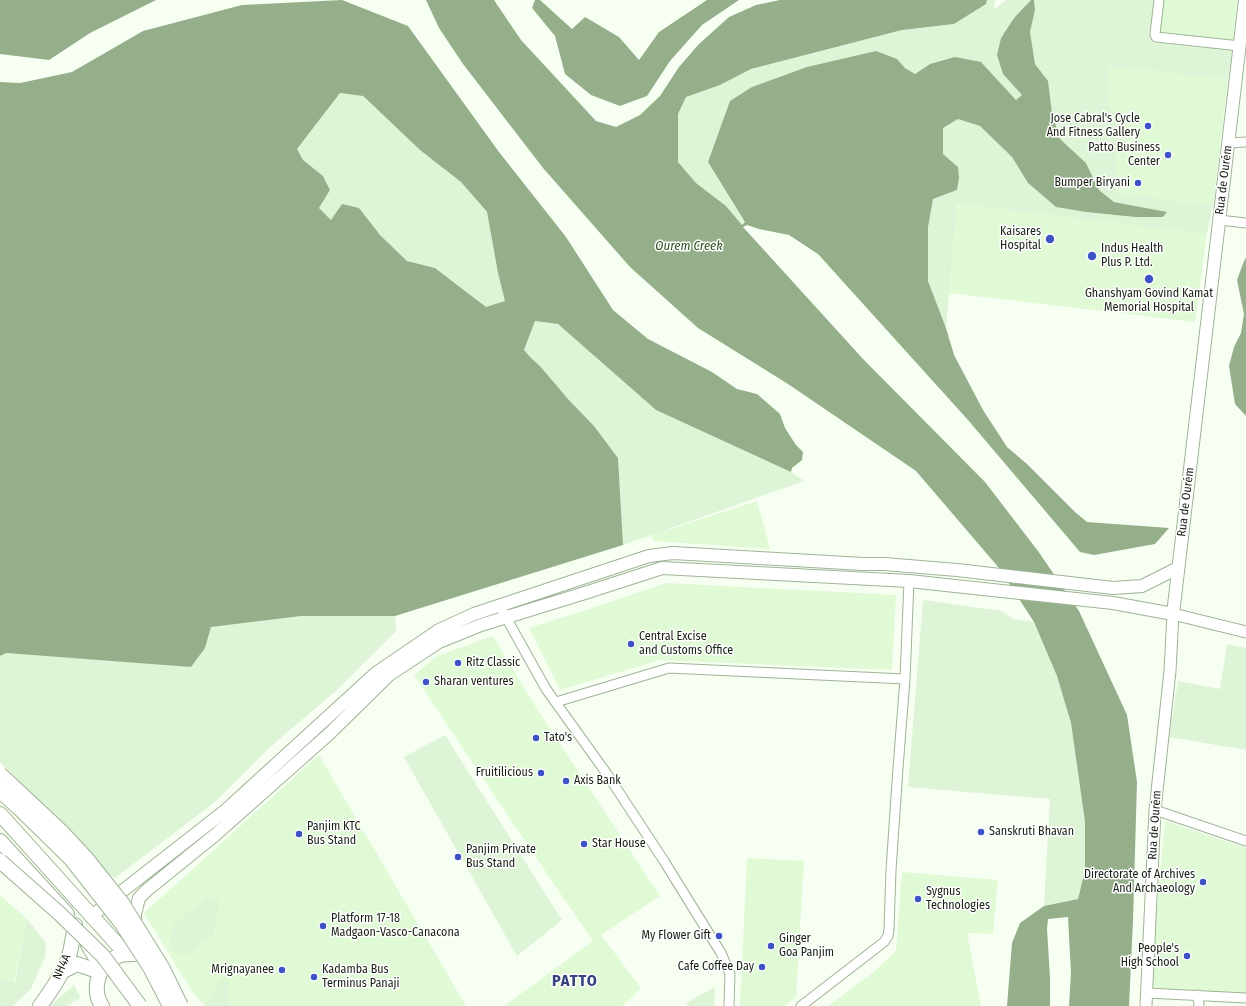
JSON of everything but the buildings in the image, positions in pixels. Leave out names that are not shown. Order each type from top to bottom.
[{"type":"main road","name":"Rua de Ourém","points":[[1173,614],[1245,0]]},
{"type":"main road","points":[[92,916],[226,810],[376,673],[439,630],[474,614],[649,556],[673,553],[884,564],[957,570],[1113,588],[1142,586],[1178,568]]},
{"type":"main road","points":[[862,578],[863,564]]},
{"type":"main road","points":[[143,956],[134,933],[135,914],[139,898],[147,890],[215,835],[329,734],[389,674],[439,642],[481,625],[662,568],[909,581],[1112,603],[1173,614]]},
{"type":"main road","points":[[0,774],[87,859],[122,903],[163,969],[182,1006]]},
{"type":"main road","points":[[0,791],[70,859],[122,924],[151,969],[165,1001],[182,1006]]},
{"type":"main road","points":[[0,814],[126,954]]},
{"type":"main road","points":[[0,841],[68,915],[101,970]]},
{"type":"main road","points":[[0,861],[60,914],[103,956],[140,1006]]},
{"type":"main road","name":"NH4A","points":[[40,1006],[63,971],[69,956],[75,925]]},
{"type":"main road","points":[[102,1006],[97,993],[97,982],[101,970],[113,959],[126,954],[143,956],[154,962],[162,972],[165,981],[165,1001]]},
{"type":"main road","points":[[63,971],[77,964],[101,970]]},
{"type":"street","points":[[1159,0],[1155,34],[1156,37],[1240,46]]},
{"type":"street","points":[[1228,143],[1246,142]]},
{"type":"street","points":[[1219,220],[1246,224]]},
{"type":"street","points":[[801,1006],[884,942],[888,936],[905,679],[909,581]]},
{"type":"street","points":[[499,606],[546,689],[607,774],[664,861],[721,953],[730,974],[729,1006]]},
{"type":"street","points":[[1173,614],[1246,632]]},
{"type":"street","name":"Rua de Ourém","points":[[1146,1006],[1154,810],[1170,671],[1173,614]]},
{"type":"street","points":[[556,702],[669,668],[905,679]]},
{"type":"street","points":[[1154,810],[1246,841]]},
{"type":"street","points":[[1147,993],[1246,998]]},
{"type":"street","points":[[1198,995],[1199,1006]]},
{"type":"shaded area","points":[[987,0],[995,0],[994,10],[1006,0],[1031,0],[1014,18],[1001,38],[1003,74],[1022,95],[1016,100],[981,62],[930,64],[915,74],[905,68],[897,59],[708,162],[745,222],[742,225],[726,206],[696,183],[678,162],[678,114],[686,97],[720,85],[751,69],[902,30],[954,24],[986,4]]},
{"type":"shaded area","points":[[1034,0],[1154,0],[1150,43],[1232,51],[1228,79],[1108,66],[1109,105],[1118,126],[1115,193],[1213,205],[1207,234],[957,204],[946,328],[928,281],[928,227],[933,199],[957,190],[958,167],[943,154],[943,128],[958,119],[980,126],[1012,157],[1028,183],[1056,207],[1135,217],[1162,217],[1166,212],[1114,202],[1099,190],[1086,163],[1060,139],[1052,113],[1048,81],[1035,64],[1030,32],[1035,10]]},
{"type":"shaded area","points":[[1154,0],[1237,0],[1232,51],[1150,43]]},
{"type":"shaded area","points":[[1108,66],[1228,79],[1213,205],[1115,193],[1118,126],[1109,105]]},
{"type":"shaded area","points":[[340,93],[362,96],[420,150],[461,182],[487,213],[498,273],[505,301],[486,307],[435,268],[407,261],[380,235],[359,208],[331,220],[319,208],[330,190],[323,176],[302,160],[297,149]]},
{"type":"shaded area","points":[[957,204],[1207,234],[1195,322],[949,293]]},
{"type":"shaded area","points":[[535,321],[558,324],[656,410],[791,472],[804,481],[623,545],[618,458],[594,426],[524,350]]},
{"type":"shaded area","points":[[757,501],[770,549],[653,541],[652,535]]},
{"type":"shaded area","points":[[666,583],[896,595],[892,670],[660,660],[560,690],[529,628]]},
{"type":"shaded area","points":[[923,600],[1002,611],[1013,619],[1034,622],[1057,676],[1071,723],[1085,822],[1085,870],[1078,899],[1044,906],[1050,799],[908,787]]},
{"type":"shaded area","points":[[301,616],[395,616],[396,631],[338,689],[271,746],[215,802],[115,878],[102,871],[36,798],[0,762],[0,656],[6,653],[91,659],[205,648],[211,627]]},
{"type":"shaded area","points":[[493,636],[532,701],[660,896],[601,935],[641,988],[622,1006],[504,1006],[593,941],[414,675],[437,656]]},
{"type":"shaded area","points":[[1227,644],[1246,648],[1246,750],[1169,737],[1178,681],[1220,689]]},
{"type":"shaded area","points":[[445,735],[562,920],[517,956],[404,757]]},
{"type":"shaded area","name":"Panjim KTC Bus Stand","points":[[319,755],[466,1006],[205,1006],[193,993],[144,913]]},
{"type":"shaded area","points":[[1165,821],[1246,848],[1246,996],[1149,990]]},
{"type":"shaded area","name":"Ginger Goa Panjim","points":[[747,858],[804,861],[796,997],[784,1006],[740,1006]]},
{"type":"shaded area","points":[[902,872],[998,880],[993,934],[967,933],[981,1006],[828,1006],[870,975],[896,951]]},
{"type":"shaded area","points":[[0,895],[27,919],[14,982],[0,980]]},
{"type":"shaded area","points":[[207,898],[217,899],[219,903],[214,934],[191,954],[176,953],[169,942],[173,926]]},
{"type":"shaded area","points":[[27,919],[46,943],[45,957],[31,989],[13,1006],[0,1006],[0,980],[15,982]]},
{"type":"shaded area","points":[[223,978],[229,981],[229,1006],[207,1006],[206,1003]]},
{"type":"shaded area","points":[[74,985],[81,998],[66,1006],[50,1006]]},
{"type":"shaded area","points":[[715,987],[714,1006],[689,1006],[686,1003]]},
{"type":"water","points":[[0,0],[156,0],[90,33],[49,60],[0,54]]},
{"type":"water","points":[[342,0],[408,26],[499,152],[566,237],[613,310],[648,339],[712,372],[737,389],[757,394],[780,414],[785,428],[796,445],[803,452],[802,460],[792,468],[791,472],[656,410],[558,324],[535,321],[524,350],[594,426],[618,458],[623,545],[395,616],[301,616],[211,627],[205,648],[191,667],[6,653],[0,656],[0,82],[20,83],[72,72],[143,31],[242,5]],"holes":[[[340,93],[363,96],[420,150],[461,182],[487,212],[498,273],[505,301],[486,307],[435,268],[407,261],[380,235],[359,208],[342,204],[331,220],[319,208],[330,190],[323,176],[303,160],[297,149]]]},
{"type":"water","name":"Ourem Creek","points":[[426,0],[494,0],[521,40],[596,121],[616,127],[640,115],[660,96],[679,67],[699,44],[729,17],[756,5],[780,0],[987,0],[986,4],[954,24],[902,30],[751,69],[720,85],[686,97],[678,114],[678,162],[696,183],[726,206],[742,225],[745,222],[708,162],[730,101],[752,87],[807,67],[876,51],[897,59],[905,68],[915,74],[930,64],[955,57],[981,62],[1016,100],[1022,95],[1003,74],[997,55],[1001,38],[1014,18],[1031,0],[1034,0],[1035,10],[1030,32],[1035,64],[1048,81],[1052,113],[1060,139],[1086,163],[1099,190],[1114,202],[1167,212],[1163,217],[1135,217],[1056,207],[1028,183],[1012,157],[980,126],[958,119],[943,128],[943,154],[958,167],[959,178],[957,190],[933,199],[928,227],[928,281],[946,328],[954,355],[983,410],[1007,447],[1027,464],[1087,522],[1169,528],[1155,544],[1094,555],[1080,552],[968,420],[818,254],[789,235],[747,225],[743,227],[863,359],[985,482],[1038,551],[1079,611],[1127,715],[1137,782],[1129,1006],[1069,1006],[1071,973],[1068,917],[1048,919],[1047,929],[1050,1006],[1007,1006],[1012,943],[1020,923],[1044,906],[1078,899],[1085,870],[1085,822],[1071,723],[1057,676],[1034,622],[999,568],[916,471],[788,384],[698,328],[630,267],[543,168],[463,64],[439,28]]},
{"type":"water","points":[[535,0],[540,0],[572,29],[585,17],[619,37],[639,60],[659,32],[707,0],[739,0],[702,25],[670,61],[647,96],[620,106],[591,95],[565,74],[555,36],[532,8]]},
{"type":"water","points":[[1246,258],[1246,416],[1235,404],[1229,366],[1234,347],[1241,333],[1244,314],[1237,280]]},
{"type":"place","name":"Jose Cabral's Cycle And Fitness Gallery","points":[[1148,126]]},
{"type":"place","name":"Patto Business Center","points":[[1168,155]]},
{"type":"place","name":"Bumper Biryani","points":[[1138,183]]},
{"type":"place","name":"Kaisares Hospital","points":[[1050,239]]},
{"type":"place","name":"Indus Health Plus P. Ltd.","points":[[1092,256]]},
{"type":"place","name":"Ghanshyam Govind Kamat Memorial Hospital","points":[[1149,279]]},
{"type":"place","name":"Central Excise and Customs Office","points":[[631,644]]},
{"type":"place","name":"Ritz Classic","points":[[458,663]]},
{"type":"place","name":"Sharan ventures","points":[[426,682]]},
{"type":"place","name":"Tato's","points":[[536,738]]},
{"type":"place","name":"Fruitilicious","points":[[541,773]]},
{"type":"place","name":"Axis Bank","points":[[566,781]]},
{"type":"place","name":"Sanskruti Bhavan","points":[[981,832]]},
{"type":"place","name":"Panjim KTC Bus Stand","points":[[299,834]]},
{"type":"place","name":"Star House","points":[[584,844]]},
{"type":"place","name":"Panjim Private Bus Stand","points":[[458,857]]},
{"type":"place","name":"Directorate of Archives And Archaeology","points":[[1203,882]]},
{"type":"place","name":"Sygnus Technologies","points":[[918,899]]},
{"type":"place","name":"Platform 17-18 Madgaon-Vasco-Canacona","points":[[323,926]]},
{"type":"place","name":"My Flower Gift","points":[[719,936]]},
{"type":"place","name":"Ginger Goa Panjim","points":[[771,946]]},
{"type":"place","name":"People's High School","points":[[1187,956]]},
{"type":"place","name":"Cafe Coffee Day","points":[[762,967]]},
{"type":"place","name":"Mrignayanee","points":[[282,970]]},
{"type":"place","name":"Kadamba Bus Terminus Panaji","points":[[314,977]]},
{"type":"district","name":"PATTO","points":[[575,982]]}]
